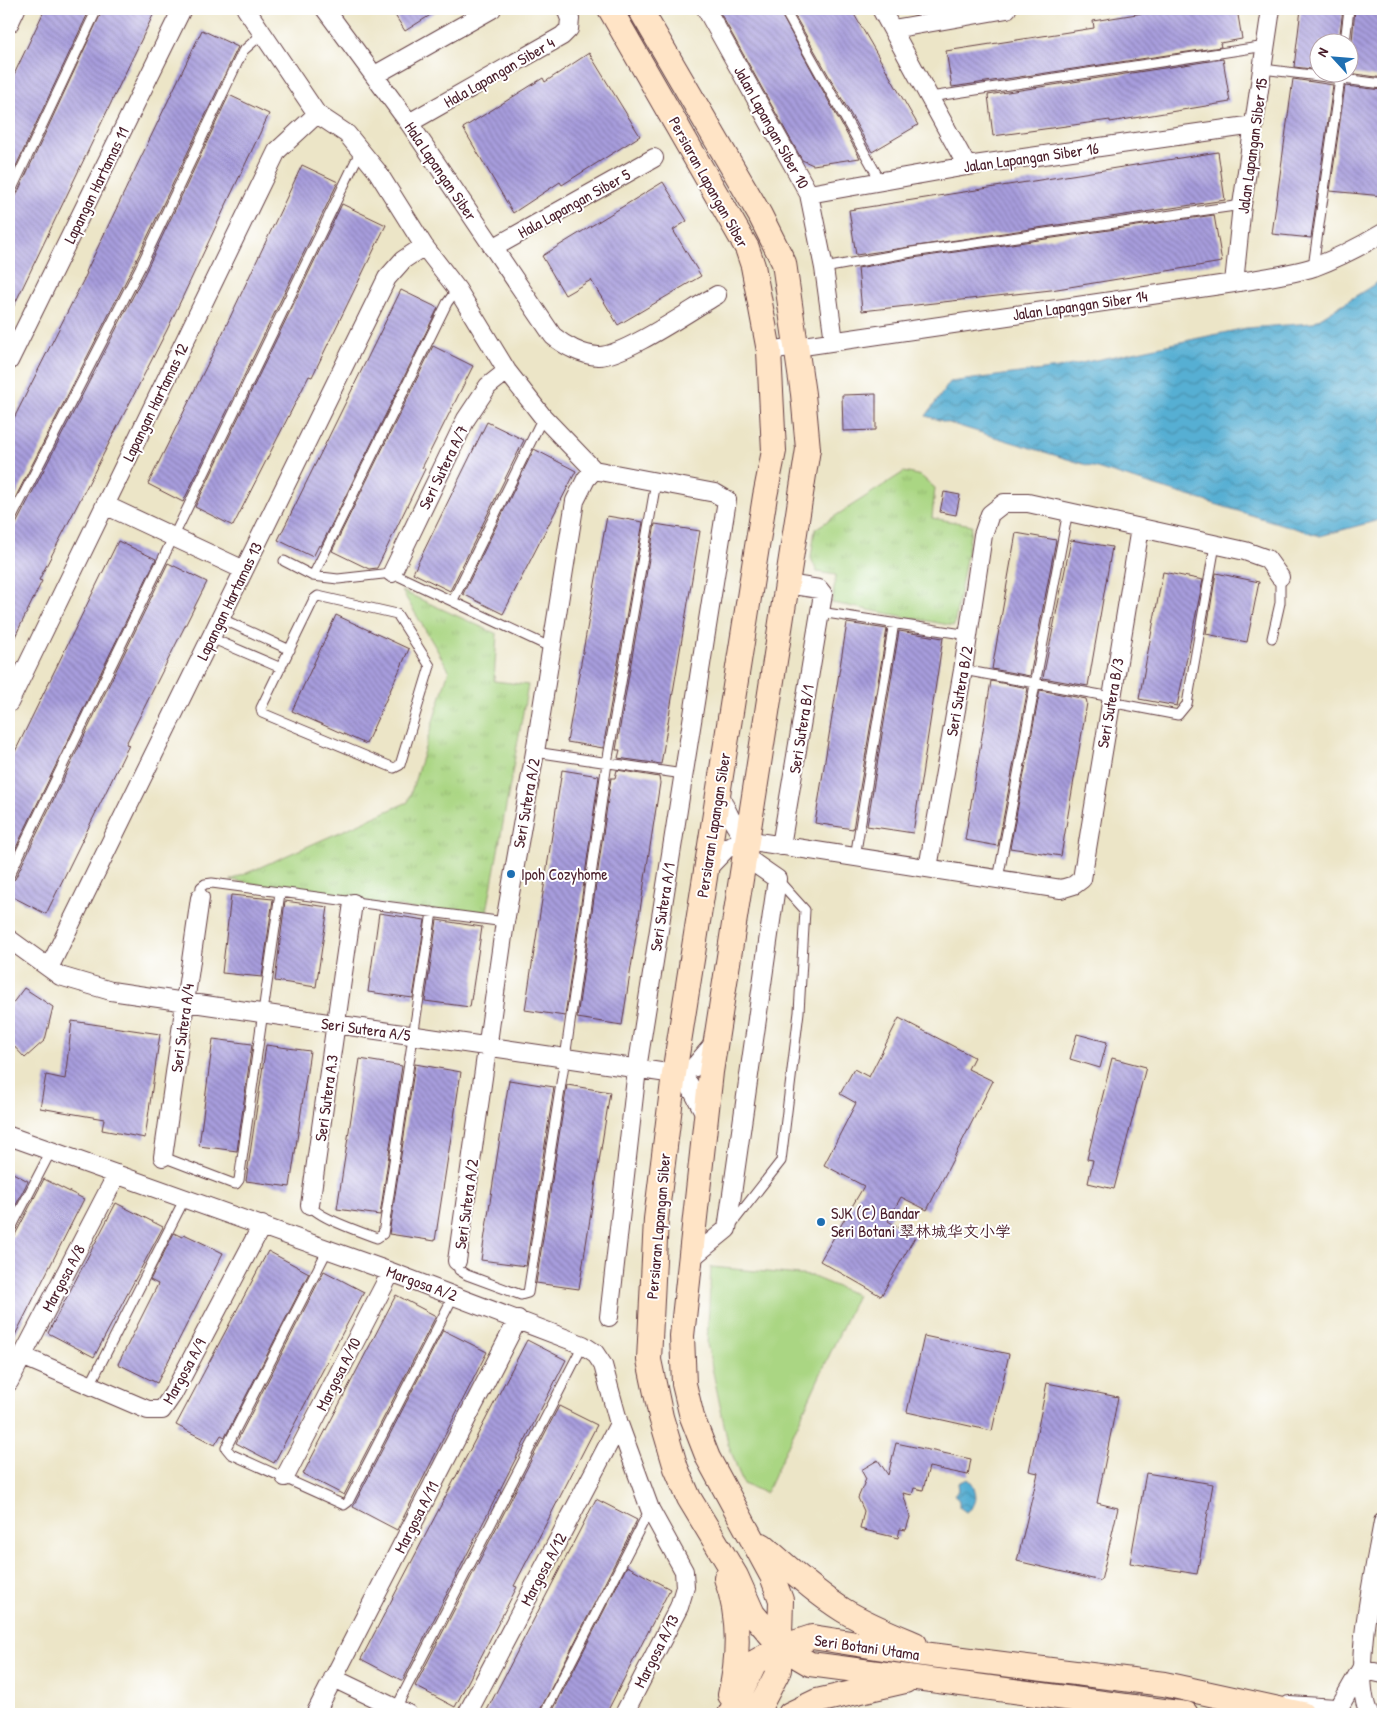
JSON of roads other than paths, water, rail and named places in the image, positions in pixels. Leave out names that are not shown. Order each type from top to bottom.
[{"type":"main road","name":"Persiaran Lapangan Siber","points":[[610,9],[747,248],[753,266],[769,350],[774,450],[674,1074],[656,1219],[649,1360],[661,1417],[676,1468],[689,1498],[736,1576],[753,1614],[781,1647]]},
{"type":"main road","name":"Persiaran Lapangan Siber","points":[[640,9],[760,215],[784,263],[797,346],[808,449],[716,1041],[689,1260],[682,1336],[684,1384],[692,1417],[708,1458],[772,1576],[781,1600],[779,1670],[756,1714]]},
{"type":"main road","points":[[706,1526],[728,1583],[736,1626],[736,1669],[726,1714]]},
{"type":"main road","points":[[751,1536],[804,1581],[842,1609],[878,1629],[946,1657]]},
{"type":"main road","name":"Seri Botani Utama","points":[[781,1647],[812,1637],[946,1657],[1164,1684],[1264,1704],[1302,1714]]},
{"type":"main road","points":[[730,1714],[755,1662],[781,1647]]},
{"type":"main road","name":"Seri Botani Utama","points":[[781,1647],[810,1664],[1186,1714]]},
{"type":"main road","points":[[790,1714],[817,1700],[916,1678]]},
{"type":"street","points":[[9,24],[16,9]]},
{"type":"street","name":"Lapangan Hartamas 11","points":[[9,361],[182,9]]},
{"type":"street","points":[[246,9],[317,114],[347,134],[377,171],[424,246],[457,289],[507,371],[543,417],[594,470],[656,482]]},
{"type":"street","name":"Hala Lapangan Siber","points":[[324,9],[375,75],[553,336],[564,346],[598,356],[625,349],[716,295]]},
{"type":"street","points":[[375,75],[492,9]]},
{"type":"street","name":"Hala Lapangan Siber 4","points":[[409,123],[562,36],[569,29],[570,19],[566,9]]},
{"type":"street","name":"Jalan Lapangan Siber 10","points":[[706,9],[809,194],[824,268],[834,341]]},
{"type":"street","points":[[882,9],[967,166]]},
{"type":"street","points":[[893,29],[964,13],[1007,9]]},
{"type":"street","name":"Jalan Lapangan Siber 15","points":[[1234,283],[1242,205],[1271,9]]},
{"type":"street","name":"Lapangan Hartamas 12","points":[[9,702],[277,151],[317,114]]},
{"type":"street","name":"Jalan Lapangan Siber 16","points":[[809,194],[967,166],[1254,125]]},
{"type":"street","name":"Hala Lapangan Siber 5","points":[[493,248],[654,158]]},
{"type":"street","name":"Jalan Lapangan Siber 14","points":[[769,350],[1234,283],[1313,267],[1356,249],[1383,233]]},
{"type":"street","name":"Lapangan Hartamas 13","points":[[54,972],[220,618],[387,278],[402,260],[424,246]]},
{"type":"street","name":"Seri Sutera A/7","points":[[392,572],[466,418],[488,386],[507,371]]},
{"type":"street","name":"Seri Sutera A/2","points":[[457,1261],[489,1047],[505,922],[535,752],[575,501],[586,479],[594,470]]},
{"type":"street","name":"Seri Sutera A/1","points":[[609,1317],[637,1068],[727,500],[715,493],[656,482]]},
{"type":"street","name":"Seri Sutera B/2","points":[[928,868],[964,670],[983,535],[990,514],[1004,503],[1028,503],[1068,511]]},
{"type":"street","points":[[105,504],[244,570]]},
{"type":"street","points":[[1068,511],[1267,559],[1280,577]]},
{"type":"street","name":"Seri Sutera B/3","points":[[998,879],[1061,889],[1074,885],[1082,879],[1140,528]]},
{"type":"street","name":"Seri Sutera B/1","points":[[781,846],[823,594],[819,589],[787,584]]},
{"type":"street","points":[[689,1260],[727,1229],[777,879],[745,848],[725,809],[719,790]]},
{"type":"street","points":[[706,870],[729,846],[745,848],[781,846],[998,879]]},
{"type":"street","name":"Seri Sutera A/4","points":[[163,1157],[200,898]]},
{"type":"street","name":"Seri Sutera A.3","points":[[310,1204],[353,903]]},
{"type":"street","name":"Seri Sutera A/5","points":[[9,939],[54,972],[111,991],[674,1074]]},
{"type":"street","points":[[674,1074],[693,1068],[716,1041]]},
{"type":"street","points":[[674,1074],[689,1084],[706,1116]]},
{"type":"street","name":"Margosa A/2","points":[[9,1136],[392,1272],[582,1345],[595,1353],[603,1365],[619,1424],[650,1509],[684,1571],[685,1587]]},
{"type":"street","name":"Margosa A/8","points":[[9,1382],[117,1174]]},
{"type":"street","name":"Margosa A/9","points":[[22,1356],[148,1410],[162,1410],[173,1394],[262,1225]]},
{"type":"street","name":"Margosa A/10","points":[[285,1477],[392,1272]]},
{"type":"street","name":"Margosa A/11","points":[[315,1714],[518,1320]]},
{"type":"street","name":"Margosa A/12","points":[[467,1714],[619,1424]]},
{"type":"street","points":[[1369,1714],[1362,1692],[1361,1669],[1377,1590],[1383,1522]]},
{"type":"street","name":"Margosa A/13","points":[[624,1714],[679,1607],[685,1587]]},
{"type":"street","points":[[1361,1669],[1383,1674]]},
{"type":"street","points":[[1264,1704],[1336,1708],[1341,1704],[1361,1669]]},
{"type":"street","points":[[333,1678],[399,1712]]},
{"type":"lane","points":[[9,194],[97,9]]},
{"type":"lane","points":[[784,9],[881,182]]},
{"type":"lane","points":[[1346,32],[1349,9]]},
{"type":"lane","points":[[9,524],[140,268],[243,51],[262,34]]},
{"type":"lane","points":[[930,97],[1267,46]]},
{"type":"lane","points":[[1263,69],[1310,73]]},
{"type":"lane","points":[[1360,80],[1383,84]]},
{"type":"lane","points":[[1313,267],[1340,82]]},
{"type":"lane","points":[[9,876],[172,536],[361,150]]},
{"type":"lane","points":[[824,268],[922,251],[1242,205]]},
{"type":"lane","points":[[313,576],[447,303],[457,289]]},
{"type":"lane","points":[[453,600],[543,417]]},
{"type":"lane","points":[[457,1261],[459,1270],[467,1275],[521,1295],[528,1293],[565,1058],[606,763],[656,482]]},
{"type":"lane","points":[[998,879],[1068,511]]},
{"type":"lane","points":[[964,670],[1035,682],[1178,715],[1187,704],[1215,545]]},
{"type":"lane","points":[[284,561],[313,576],[338,579],[392,572],[552,648]]},
{"type":"lane","points":[[1272,638],[1280,603],[1280,577]]},
{"type":"lane","points":[[318,596],[397,614],[430,666],[400,765],[394,768],[262,713],[261,708],[290,650],[314,599],[318,596]]},
{"type":"lane","points":[[820,612],[969,635]]},
{"type":"lane","points":[[220,618],[290,650]]},
{"type":"lane","points":[[855,857],[894,623]]},
{"type":"lane","points":[[211,638],[281,668]]},
{"type":"lane","points":[[535,752],[683,774]]},
{"type":"lane","points":[[727,1229],[780,1161],[799,1012],[805,910],[777,879]]},
{"type":"lane","points":[[200,898],[201,887],[212,883],[505,922]]},
{"type":"lane","points":[[163,1157],[231,1183],[236,1184],[239,1180],[280,892]]},
{"type":"lane","points":[[310,1204],[317,1213],[368,1235],[377,1238],[383,1234],[432,912]]},
{"type":"lane","points":[[9,1232],[51,1151]]},
{"type":"lane","points":[[90,1385],[185,1198]]},
{"type":"lane","points":[[328,1249],[226,1448],[231,1454],[344,1505],[348,1502],[454,1295]]},
{"type":"lane","points":[[399,1712],[582,1345]]},
{"type":"lane","points":[[544,1714],[650,1509]]},
{"type":"water","points":[[1383,279],[1383,519],[1320,536],[926,416],[950,382],[1058,368],[1246,328],[1312,323]]},
{"type":"water","points":[[967,1479],[971,1482],[976,1496],[974,1505],[966,1512],[959,1507],[959,1501],[954,1494],[959,1491],[958,1483]]},
{"type":"place","name":"Ipoh Cozyhome","points":[[511,874]]},
{"type":"place","name":"SJK (C) Bandar Seri Botani 翠林城华文小学","points":[[821,1222]]}]
